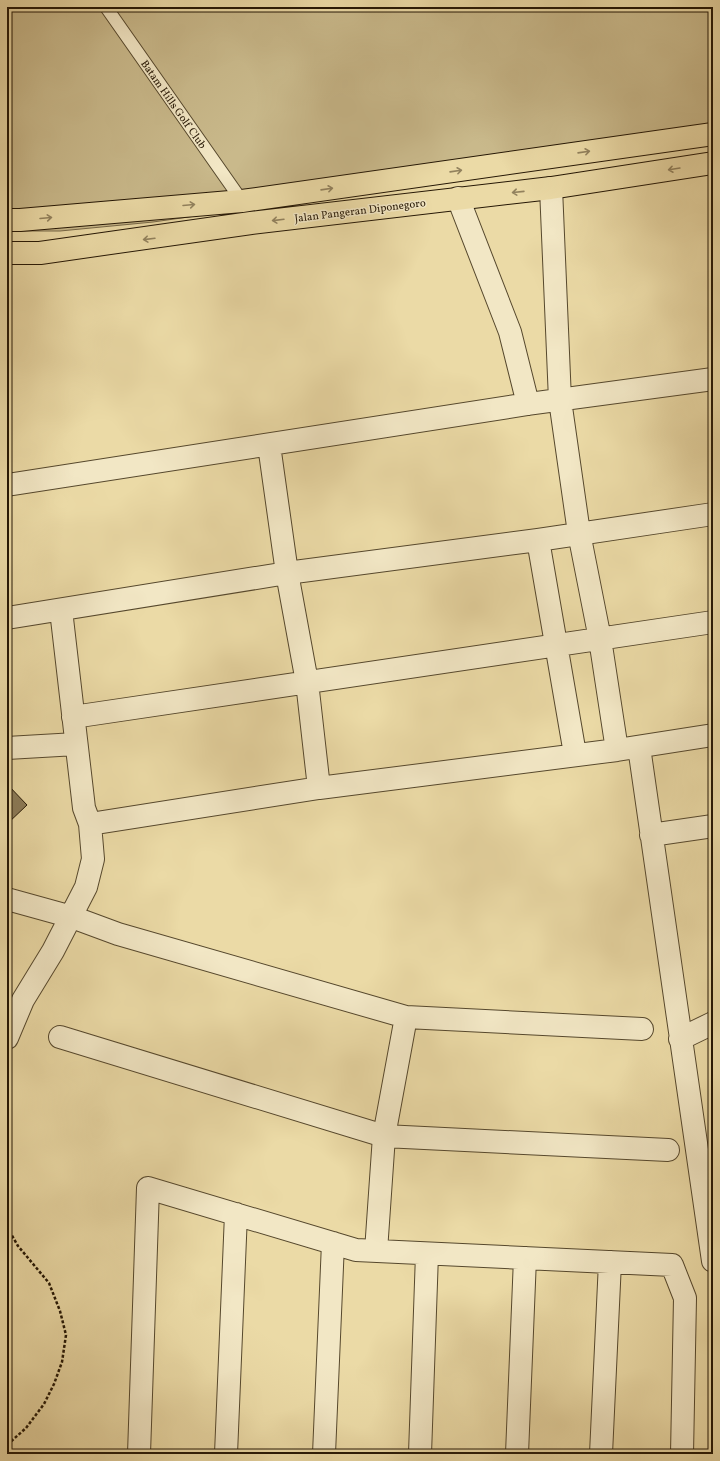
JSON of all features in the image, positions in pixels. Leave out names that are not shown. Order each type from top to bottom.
[{"type":"highway","points":[[7,220],[242,201],[713,134]]},
{"type":"highway","name":"Jalan Pangeran Diponegoro","points":[[7,253],[40,252],[259,222],[551,188],[713,163]]},
{"type":"street","points":[[551,188],[560,400],[579,533],[600,639],[617,750]]},
{"type":"street","points":[[458,198],[510,332],[528,404]]},
{"type":"street","points":[[7,485],[528,404],[713,379]]},
{"type":"street","points":[[269,445],[287,573],[307,682],[319,788]]},
{"type":"street","points":[[7,618],[287,573],[538,540],[713,514]]},
{"type":"street","points":[[538,540],[575,754]]},
{"type":"street","points":[[7,1038],[23,1000],[72,917],[86,887],[93,859],[90,824],[84,808],[61,610]]},
{"type":"street","points":[[73,717],[713,622]]},
{"type":"street","points":[[90,824],[319,788],[575,754],[617,750],[713,735]]},
{"type":"street","points":[[7,748],[76,744]]},
{"type":"street","points":[[639,747],[680,1039],[705,1136],[713,1261]]},
{"type":"street","points":[[651,835],[713,826]]},
{"type":"street","points":[[7,899],[72,917],[118,934],[406,1017],[642,1029]]},
{"type":"street","points":[[376,1251],[384,1136],[406,1017]]},
{"type":"street","points":[[680,1039],[713,1023]]},
{"type":"street","points":[[60,1037],[384,1136],[668,1150]]},
{"type":"street","points":[[139,1454],[148,1188],[356,1250],[672,1265],[686,1298],[682,1454]]},
{"type":"street","points":[[226,1454],[236,1214]]},
{"type":"street","points":[[324,1454],[333,1243]]},
{"type":"street","points":[[420,1454],[426,1254]]},
{"type":"street","points":[[517,1454],[525,1258]]},
{"type":"street","points":[[601,1454],[610,1262]]},
{"type":"lane","name":"Batam Hills Golf Club","points":[[106,7],[242,201]]},
{"type":"path","points":[[7,1226],[18,1246],[49,1283],[60,1311],[66,1335],[62,1362],[54,1384],[44,1404],[26,1428],[7,1445]]},
{"type":"shaded area","points":[[7,7],[713,7],[713,143],[153,222],[60,231],[7,231]]},
{"type":"building","points":[[7,784],[27,805],[7,824]]}]
